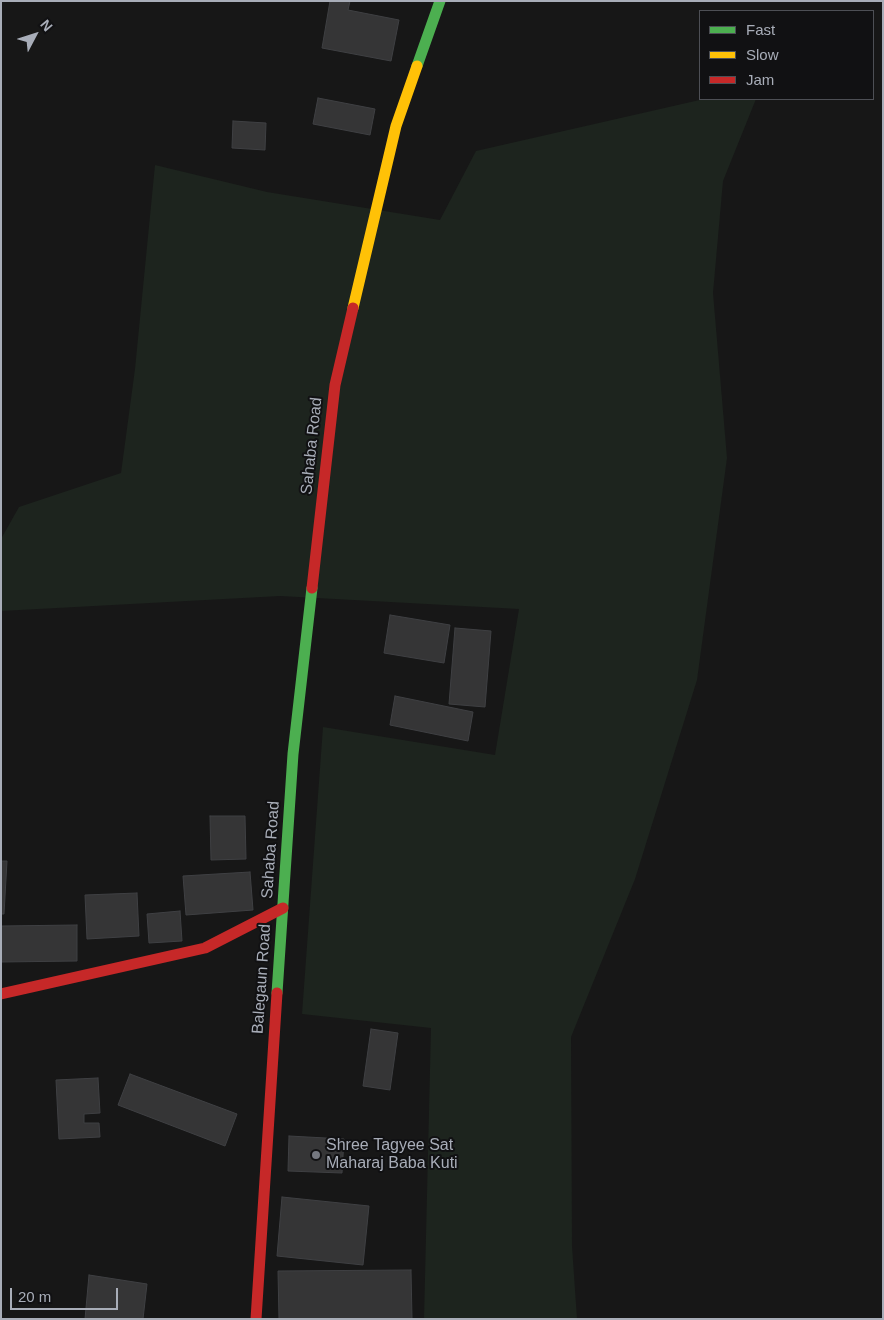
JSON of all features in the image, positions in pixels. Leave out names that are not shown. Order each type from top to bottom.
[{"type":"street","name":"Sahaba Road","points":[[283,908],[293,754],[335,385],[396,126],[440,1]]},
{"type":"street","name":"Balegaun Road","points":[[1,994],[206,948],[283,908]]},
{"type":"street","name":"Balegaun Road","points":[[256,1319],[283,908]]},
{"type":"shaded area","points":[[700,100],[756,100],[723,181],[713,293],[727,458],[697,680],[635,879],[571,1037],[572,1246],[577,1319],[424,1319],[431,1028],[302,1014],[323,727],[495,755],[519,609],[280,596],[1,611],[1,539],[19,507],[121,473],[135,369],[155,165],[267,192],[440,220],[476,151]]},
{"type":"building","points":[[330,1],[350,1],[348,10],[399,20],[391,61],[322,48]]},
{"type":"building","points":[[318,98],[375,109],[370,135],[313,124]]},
{"type":"building","points":[[233,121],[266,123],[265,150],[232,148]]},
{"type":"building","points":[[390,615],[450,625],[444,663],[384,653]]},
{"type":"building","points":[[455,628],[491,631],[485,707],[449,704]]},
{"type":"building","points":[[395,696],[473,712],[468,741],[390,725]]},
{"type":"building","points":[[210,816],[245,816],[246,859],[211,860]]},
{"type":"building","points":[[1,861],[7,861],[4,914],[1,914]]},
{"type":"building","points":[[250,872],[253,910],[186,915],[183,876]]},
{"type":"building","points":[[137,893],[139,936],[87,939],[85,895]]},
{"type":"building","points":[[180,911],[182,941],[149,943],[147,914]]},
{"type":"building","points":[[77,925],[77,961],[1,962],[1,926]]},
{"type":"building","points":[[371,1029],[398,1033],[390,1090],[363,1086]]},
{"type":"building","points":[[130,1074],[237,1114],[225,1146],[118,1105]]},
{"type":"building","points":[[98,1078],[100,1113],[84,1114],[84,1123],[99,1123],[100,1137],[59,1139],[56,1080]]},
{"type":"building","name":"Shree Tagyee Sat Maharaj Baba Kuti","points":[[289,1136],[344,1139],[342,1173],[288,1171]]},
{"type":"building","points":[[282,1197],[369,1206],[363,1265],[277,1256]]},
{"type":"building","points":[[411,1270],[412,1319],[279,1319],[278,1271]]},
{"type":"building","points":[[89,1275],[147,1284],[143,1319],[85,1319]]},
{"type":"traffic: fast","points":[[417,66],[440,1]]},
{"type":"traffic: fast","points":[[277,993],[293,754],[312,588]]},
{"type":"traffic: slow","points":[[353,308],[396,126],[417,66]]},
{"type":"traffic: jam","points":[[312,588],[335,385],[353,308]]},
{"type":"traffic: jam","points":[[1,994],[205,948],[283,908]]},
{"type":"traffic: jam","points":[[256,1319],[277,993]]},
{"type":"place","name":"Shree Tagyee Sat Maharaj Baba Kuti","points":[[316,1155]]}]
